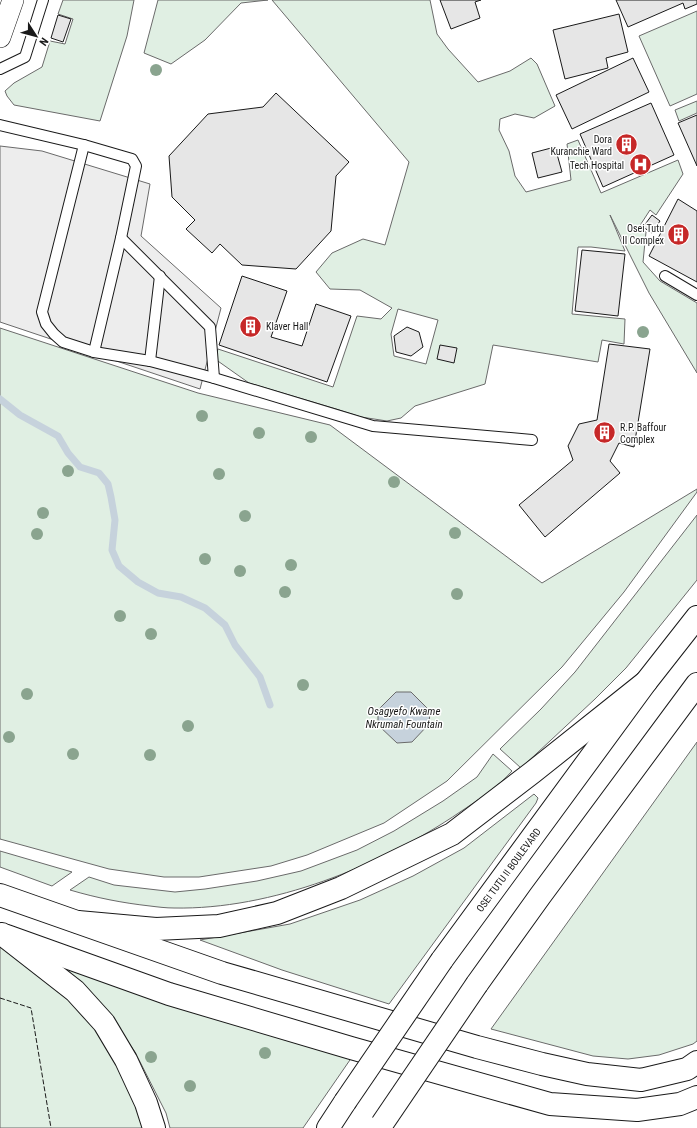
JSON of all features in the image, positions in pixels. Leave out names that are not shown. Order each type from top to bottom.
[{"type":"main road","name":"OSEI TUTU II BOULEVARD","points":[[328,1128],[442,960],[646,682],[697,617]]},
{"type":"main road","points":[[78,922],[156,929],[219,926],[277,913],[341,888],[452,834],[534,772],[646,682]]},
{"type":"main road","points":[[381,1126],[477,984],[696,685]]},
{"type":"main road","points":[[0,895],[222,973],[477,1047],[542,1064],[587,1074],[641,1080],[687,1068],[697,1062]]},
{"type":"main road","points":[[1,934],[170,994],[352,1048],[550,1104],[637,1110],[680,1104],[697,1097]]},
{"type":"main road","points":[[1,934],[75,991],[104,1023],[126,1060],[146,1102],[154,1128]]},
{"type":"street","points":[[0,37],[12,0]]},
{"type":"lane","points":[[0,69],[24,57],[43,0]]},
{"type":"lane","points":[[0,125],[84,145],[132,159],[136,166],[121,238],[94,352]]},
{"type":"lane","points":[[84,145],[42,312],[46,324],[63,342],[94,352],[150,361],[214,378],[373,426],[532,440]]},
{"type":"lane","points":[[121,238],[211,328],[214,378]]},
{"type":"lane","points":[[150,361],[160,276]]},
{"type":"lane","points":[[665,276],[697,295]]},
{"type":"green space","points":[[63,0],[134,0],[127,36],[100,121],[14,105],[5,91],[14,83],[42,67],[50,41],[65,44],[73,19],[58,14]]},
{"type":"green space","points":[[158,0],[268,0],[241,3],[205,40],[171,64],[144,53]]},
{"type":"green space","points":[[272,0],[430,0],[437,34],[448,49],[478,82],[510,71],[531,58],[537,64],[555,106],[534,118],[515,114],[500,119],[499,130],[509,151],[515,176],[526,192],[571,180],[567,144],[578,140],[601,193],[678,160],[683,174],[656,215],[650,210],[639,227],[646,232],[643,262],[660,281],[697,303],[697,373],[649,293],[610,215],[625,251],[578,247],[572,314],[625,319],[624,344],[602,340],[598,362],[493,345],[485,384],[415,406],[401,418],[387,421],[361,417],[249,383],[215,359],[218,349],[333,387],[357,316],[381,319],[392,308],[360,290],[330,289],[316,272],[332,253],[363,239],[385,245],[409,162]],"holes":[[[398,309],[438,320],[426,364],[394,356],[391,334]]]},
{"type":"green space","points":[[697,11],[697,94],[670,106],[639,36]]},
{"type":"green space","points":[[697,101],[697,113],[679,121],[675,110]]},
{"type":"green space","points":[[0,328],[198,393],[330,425],[542,583],[697,489],[697,492],[624,592],[562,667],[447,781],[384,823],[307,855],[271,866],[199,877],[164,877],[109,869],[0,839]]},
{"type":"green space","points":[[697,515],[697,580],[626,668],[521,768],[500,749],[541,709],[575,672]]},
{"type":"green space","points":[[697,742],[697,1041],[693,1044],[659,1055],[628,1059],[593,1056],[491,1029]]},
{"type":"green space","points":[[493,754],[512,771],[487,793],[429,832],[396,850],[360,867],[324,881],[286,893],[211,907],[156,907],[120,902],[70,890],[89,877],[114,885],[175,892],[257,881],[301,871],[357,850],[394,831],[443,801],[477,777]]},
{"type":"green space","points":[[534,794],[538,798],[536,803],[389,1004],[282,970],[200,940],[290,924],[360,900],[413,876],[464,848]]},
{"type":"green space","points":[[0,851],[72,872],[52,886],[0,867]]},
{"type":"green space","points":[[3,946],[74,1002],[108,1044],[145,1128],[0,1128],[0,948]]},
{"type":"green space","points":[[53,956],[352,1057],[303,1128],[170,1128],[166,1113],[135,1052],[100,1002]]},
{"type":"shaded area","points":[[0,146],[42,151],[150,184],[141,236],[221,308],[200,389],[0,322]]},
{"type":"water","name":"Osagyefo Kwame Nkrumah Fountain","points":[[396,692],[411,692],[430,711],[429,724],[412,742],[397,743],[378,725],[378,710]]},
{"type":"building","points":[[440,0],[481,0],[475,2],[480,18],[451,29]]},
{"type":"building","points":[[616,0],[697,0],[697,4],[685,9],[683,3],[628,27]]},
{"type":"building","points":[[619,14],[628,52],[606,58],[608,68],[565,79],[553,30]]},
{"type":"building","points":[[58,15],[71,19],[63,42],[51,38]]},
{"type":"building","points":[[633,58],[649,92],[572,129],[556,95]]},
{"type":"building","points":[[276,93],[349,162],[336,176],[331,231],[296,269],[242,265],[220,244],[212,253],[186,229],[195,220],[172,197],[169,156],[208,114],[263,107]]},
{"type":"building","name":"Dora Kuranchie Ward","points":[[651,103],[674,155],[603,187],[580,134]]},
{"type":"building","points":[[697,115],[697,166],[678,123]]},
{"type":"building","points":[[555,147],[562,172],[538,178],[532,153]]},
{"type":"building","name":"Osei Tutu II Complex","points":[[678,199],[697,211],[697,282],[649,256]]},
{"type":"building","points":[[652,215],[660,221],[652,233],[643,227]]},
{"type":"building","points":[[582,250],[625,254],[618,316],[575,311]]},
{"type":"building","name":"Klaver Hall","points":[[242,276],[287,291],[271,337],[302,346],[316,304],[351,316],[327,382],[219,345]]},
{"type":"building","points":[[407,327],[419,332],[423,347],[411,356],[396,352],[394,336]]},
{"type":"building","name":"R.P. Baffour Complex","points":[[609,344],[650,349],[634,447],[619,443],[610,461],[620,473],[545,537],[519,505],[573,460],[568,446],[579,424],[597,420]]},
{"type":"building","points":[[440,345],[457,348],[454,363],[437,359]]},
{"type":"waterway","points":[[0,399],[20,415],[58,436],[68,453],[80,467],[99,473],[108,484],[111,497],[115,520],[112,550],[119,566],[138,582],[158,593],[181,597],[205,608],[225,625],[235,645],[260,677],[270,705]]},
{"type":"fence","points":[[0,998],[31,1008],[51,1128]]},
{"type":"place","name":"Dora Kuranchie Ward","points":[[627,145]]},
{"type":"place","name":"Tech Hospital","points":[[640,165]]},
{"type":"place","name":"Osei Tutu II Complex","points":[[679,234]]},
{"type":"place","name":"Klaver Hall","points":[[250,326]]},
{"type":"place","name":"R.P. Baffour Complex","points":[[605,433]]}]
